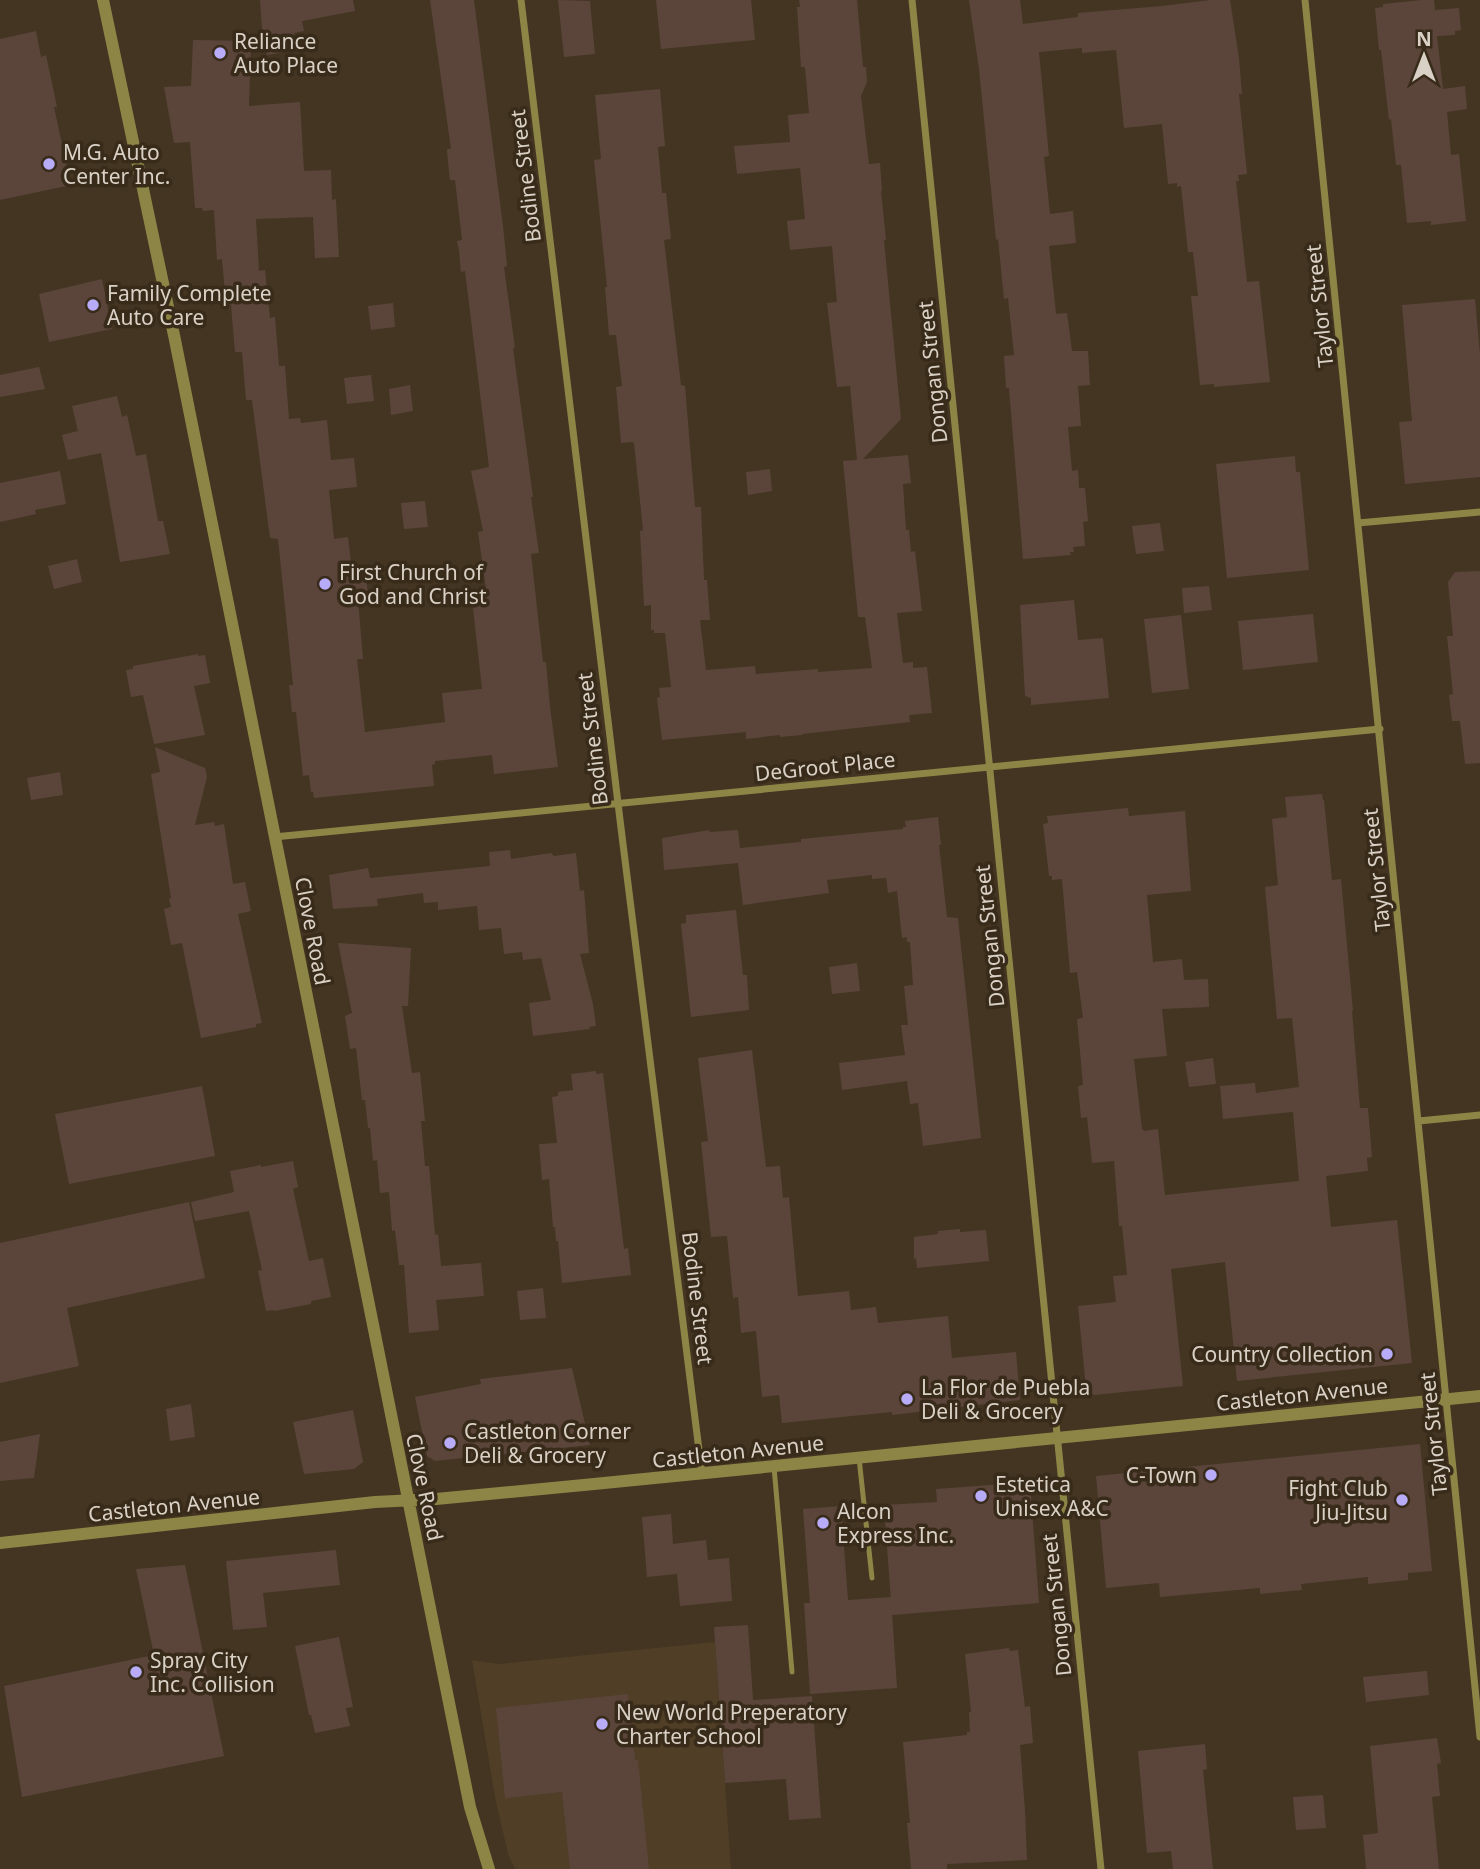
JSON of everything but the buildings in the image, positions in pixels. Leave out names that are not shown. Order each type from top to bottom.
[{"type":"street","name":"Clove Road","points":[[103,0],[164,286],[470,1807],[489,1869]]},
{"type":"street","name":"Bodine Street","points":[[521,0],[702,1474]]},
{"type":"street","name":"Dongan Street","points":[[912,0],[1101,1869]]},
{"type":"street","name":"Taylor Street","points":[[1305,0],[1480,1737]]},
{"type":"street","points":[[1358,523],[1480,512]]},
{"type":"street","name":"DeGroot Place","points":[[274,837],[1380,729]]},
{"type":"street","points":[[1419,1121],[1480,1115]]},
{"type":"street","name":"Castleton Avenue","points":[[0,1542],[374,1502],[702,1474],[1480,1396]]},
{"type":"lane","points":[[859,1458],[872,1578]]},
{"type":"lane","points":[[774,1467],[792,1672]]},
{"type":"shaded area","name":"New World Preperatory Charter School","points":[[715,1642],[731,1869],[515,1869],[508,1854],[495,1797],[472,1660],[499,1664]]},
{"type":"place","name":"Reliance Auto Place","points":[[220,53]]},
{"type":"place","name":"M.G. Auto Center Inc.","points":[[49,164]]},
{"type":"place","name":"Family Complete Auto Care","points":[[93,305]]},
{"type":"place","name":"First Church of God and Christ","points":[[325,584]]},
{"type":"place","name":"Country Collection","points":[[1387,1354]]},
{"type":"place","name":"La Flor de Puebla Deli & Grocery","points":[[907,1399]]},
{"type":"place","name":"Castleton Corner Deli & Grocery","points":[[450,1443]]},
{"type":"place","name":"C-Town","points":[[1211,1475]]},
{"type":"place","name":"Estetica Unisex A&C","points":[[981,1496]]},
{"type":"place","name":"Fight Club Jiu-Jitsu","points":[[1402,1500]]},
{"type":"place","name":"Alcon Express Inc.","points":[[823,1523]]},
{"type":"place","name":"Spray City Inc. Collision","points":[[136,1672]]},
{"type":"place","name":"New World Preperatory Charter School","points":[[602,1724]]}]
